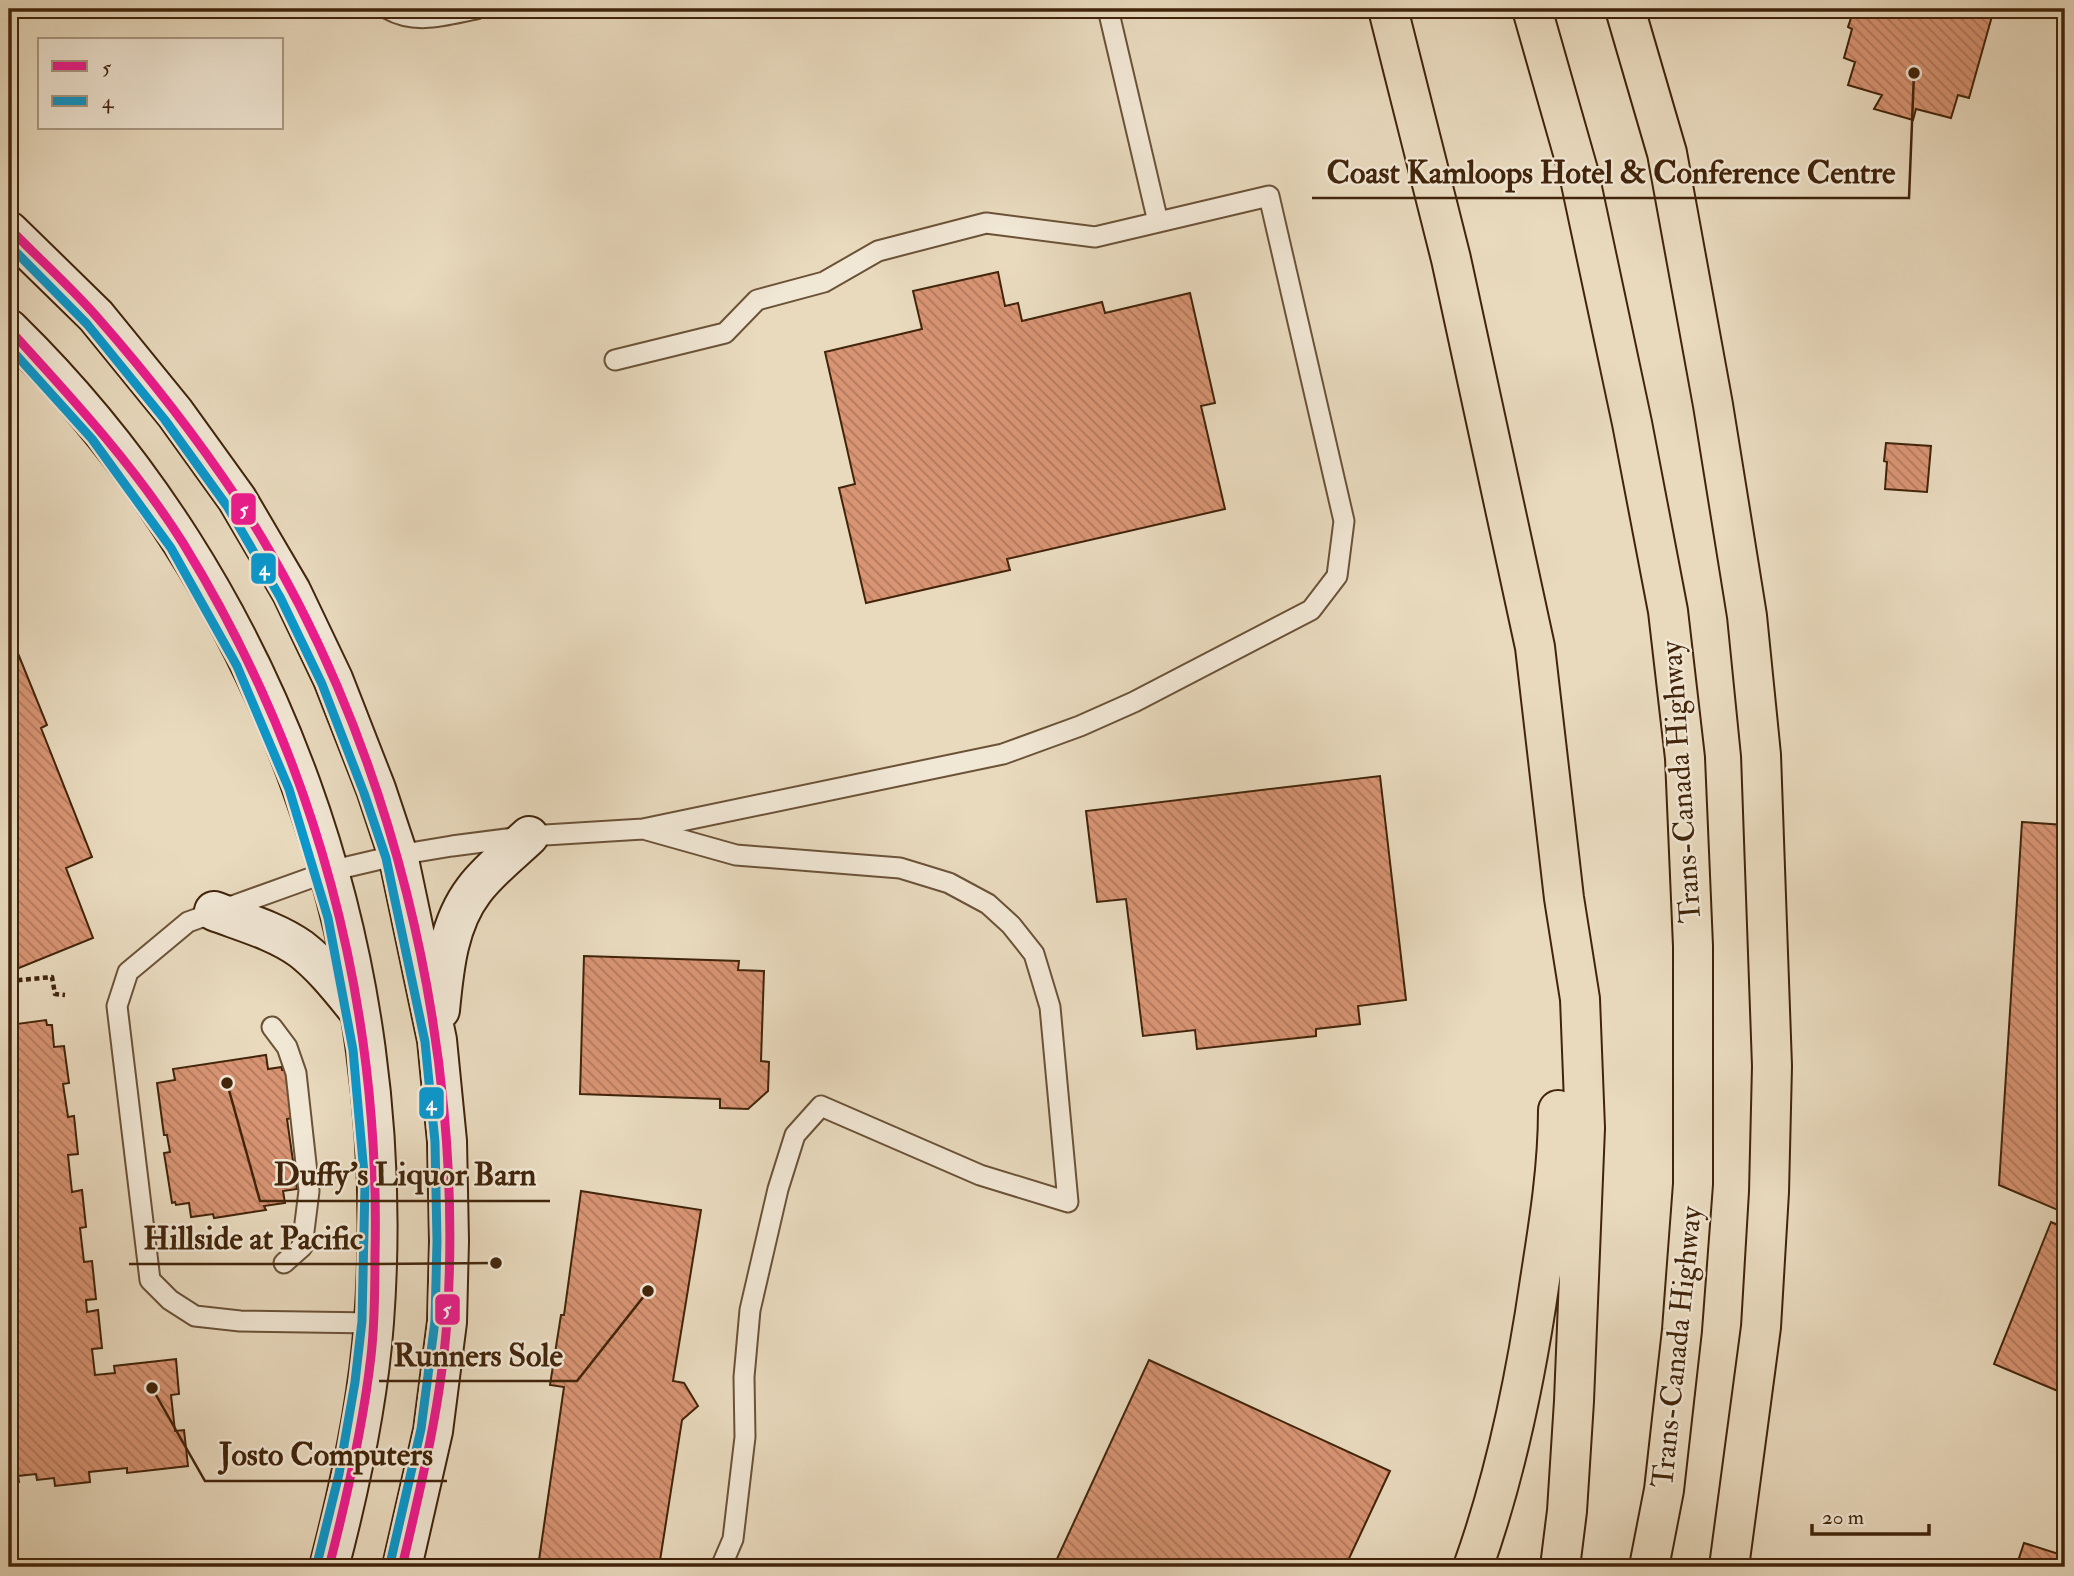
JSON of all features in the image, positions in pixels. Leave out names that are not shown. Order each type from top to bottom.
[{"type":"highway","points":[[1388,9],[1451,259],[1535,647],[1564,898],[1580,999],[1585,1128],[1574,1401],[1567,1511],[1560,1567]]},
{"type":"highway","points":[[1414,9],[1451,259]]},
{"type":"highway","name":"Trans-Canada Highway","points":[[1532,9],[1579,174],[1632,423],[1668,611],[1685,758],[1693,946],[1693,1184],[1682,1330],[1664,1490],[1649,1567]]},
{"type":"highway","points":[[1625,9],[1667,153],[1713,405],[1747,616],[1761,755],[1772,1066],[1769,1192],[1761,1327],[1729,1567]]},
{"type":"highway","points":[[1473,1567],[1486,1531],[1509,1443],[1530,1348],[1547,1236],[1558,1152],[1558,1008],[1564,898]]},
{"type":"main road","points":[[10,231],[96,316],[175,413],[237,499],[291,591],[333,679],[376,789],[398,855],[437,1040],[447,1141],[449,1241],[447,1322],[433,1431],[402,1567]]},
{"type":"main road","points":[[9,328],[45,364],[118,452],[179,538],[232,625],[271,709],[305,795],[330,871],[362,1014],[377,1154],[374,1322],[361,1424],[345,1506],[329,1567]]},
{"type":"main road","points":[[437,1040],[448,951],[461,910],[475,888],[528,836]]},
{"type":"main road","points":[[214,911],[281,937],[300,949],[331,976],[362,1014]]},
{"type":"lane","points":[[388,9],[396,14],[423,19],[476,9]]},
{"type":"lane","points":[[1108,9],[1158,222]]},
{"type":"lane","points":[[374,1322],[240,1321],[195,1316],[170,1300],[150,1280],[117,1006],[128,972],[188,922],[330,871],[398,855],[528,836],[643,829],[1003,754],[1080,726],[1134,702],[1311,610],[1337,576],[1344,521],[1269,196],[1095,237],[986,223],[878,251],[824,282],[757,300],[725,333],[615,360]]},
{"type":"lane","points":[[643,829],[736,855],[900,868],[949,883],[988,904],[1011,925],[1034,954],[1050,1007],[1068,1202],[980,1175],[821,1106],[795,1135],[778,1189],[750,1310],[744,1377],[745,1437],[733,1539],[720,1567]]},
{"type":"lane","points":[[272,1027],[286,1047],[296,1073],[309,1191],[302,1247],[284,1263]]},
{"type":"path","points":[[9,981],[52,977],[55,994],[65,995]]},
{"type":"building","points":[[1854,9],[1994,9],[1969,98],[1958,95],[1951,118],[1916,109],[1913,120],[1874,109],[1882,95],[1848,85],[1855,62],[1844,58],[1852,29],[1848,27]]},
{"type":"building","points":[[998,272],[1005,306],[1018,303],[1022,321],[1102,302],[1105,313],[1190,293],[1215,403],[1201,406],[1225,509],[1007,559],[1010,570],[866,603],[839,488],[855,484],[825,352],[922,329],[913,291]]},
{"type":"building","points":[[1886,443],[1931,446],[1927,492],[1885,489]]},
{"type":"building","points":[[17,651],[47,725],[41,728],[92,857],[66,868],[93,938],[9,972],[9,655]]},
{"type":"building","points":[[1380,776],[1406,1000],[1358,1006],[1360,1024],[1316,1029],[1316,1036],[1197,1049],[1195,1030],[1143,1036],[1126,899],[1097,902],[1086,811]]},
{"type":"building","points":[[2022,822],[2065,825],[2065,1213],[1999,1185]]},
{"type":"building","points":[[584,956],[739,961],[738,970],[764,971],[761,1061],[769,1062],[768,1091],[748,1109],[720,1108],[720,1099],[580,1094]]},
{"type":"building","points":[[46,1020],[47,1025],[52,1025],[54,1047],[64,1046],[69,1083],[63,1084],[68,1117],[74,1116],[78,1154],[68,1155],[72,1192],[82,1190],[86,1227],[80,1228],[84,1262],[92,1261],[96,1299],[86,1300],[87,1312],[98,1310],[102,1348],[92,1349],[95,1375],[115,1373],[114,1366],[176,1359],[179,1394],[171,1395],[175,1431],[184,1430],[188,1466],[127,1473],[127,1468],[89,1472],[90,1482],[55,1486],[54,1478],[37,1480],[36,1474],[18,1476],[19,1482],[9,1484],[9,1025]]},
{"type":"building","points":[[266,1055],[268,1069],[282,1067],[282,1070],[285,1070],[293,1118],[287,1119],[297,1189],[283,1191],[285,1203],[264,1206],[266,1210],[214,1218],[213,1214],[191,1217],[189,1203],[172,1203],[164,1153],[170,1152],[167,1135],[164,1135],[157,1083],[175,1080],[173,1069]]},
{"type":"building","points":[[581,1191],[701,1210],[673,1381],[684,1383],[698,1406],[682,1420],[659,1567],[538,1567],[564,1387],[550,1385],[561,1315],[564,1315]]},
{"type":"building","points":[[2051,1222],[2065,1228],[2065,1394],[1994,1364]]},
{"type":"building","points":[[1149,1360],[1390,1471],[1345,1567],[1069,1567],[1056,1561]]},
{"type":"building","points":[[2024,1543],[2065,1556],[2065,1567],[2016,1567]]},
{"type":"transit line","name":"5","points":[[9,228],[76,294],[116,339],[187,428],[237,498],[291,589],[337,686],[376,787],[406,893],[429,1000],[444,1108],[450,1215],[447,1321],[440,1383],[402,1567]]},
{"type":"transit line","name":"4","points":[[9,245],[87,324],[165,420],[227,506],[280,597],[322,684],[386,858],[425,1042],[435,1142],[437,1241],[435,1321],[421,1429],[390,1564]]},
{"type":"transit line","name":"5","points":[[9,329],[123,459],[183,543],[230,625],[270,710],[304,796],[331,885],[352,975],[366,1067],[374,1161],[375,1267],[368,1383],[348,1488],[329,1567]]},
{"type":"transit line","name":"4","points":[[9,347],[92,439],[171,548],[237,666],[289,789],[328,918],[353,1050],[365,1185],[362,1321],[355,1382],[339,1474],[317,1564]]},
{"type":"place","name":"Coast Kamloops Hotel & Conference Centre","points":[[1914,73]]},
{"type":"place","name":"Duffy's Liquor Barn","points":[[227,1083]]},
{"type":"place","name":"Hillside at Pacific","points":[[496,1263]]},
{"type":"place","name":"Runners Sole","points":[[648,1291]]},
{"type":"place","name":"Josto Computers","points":[[152,1388]]}]
